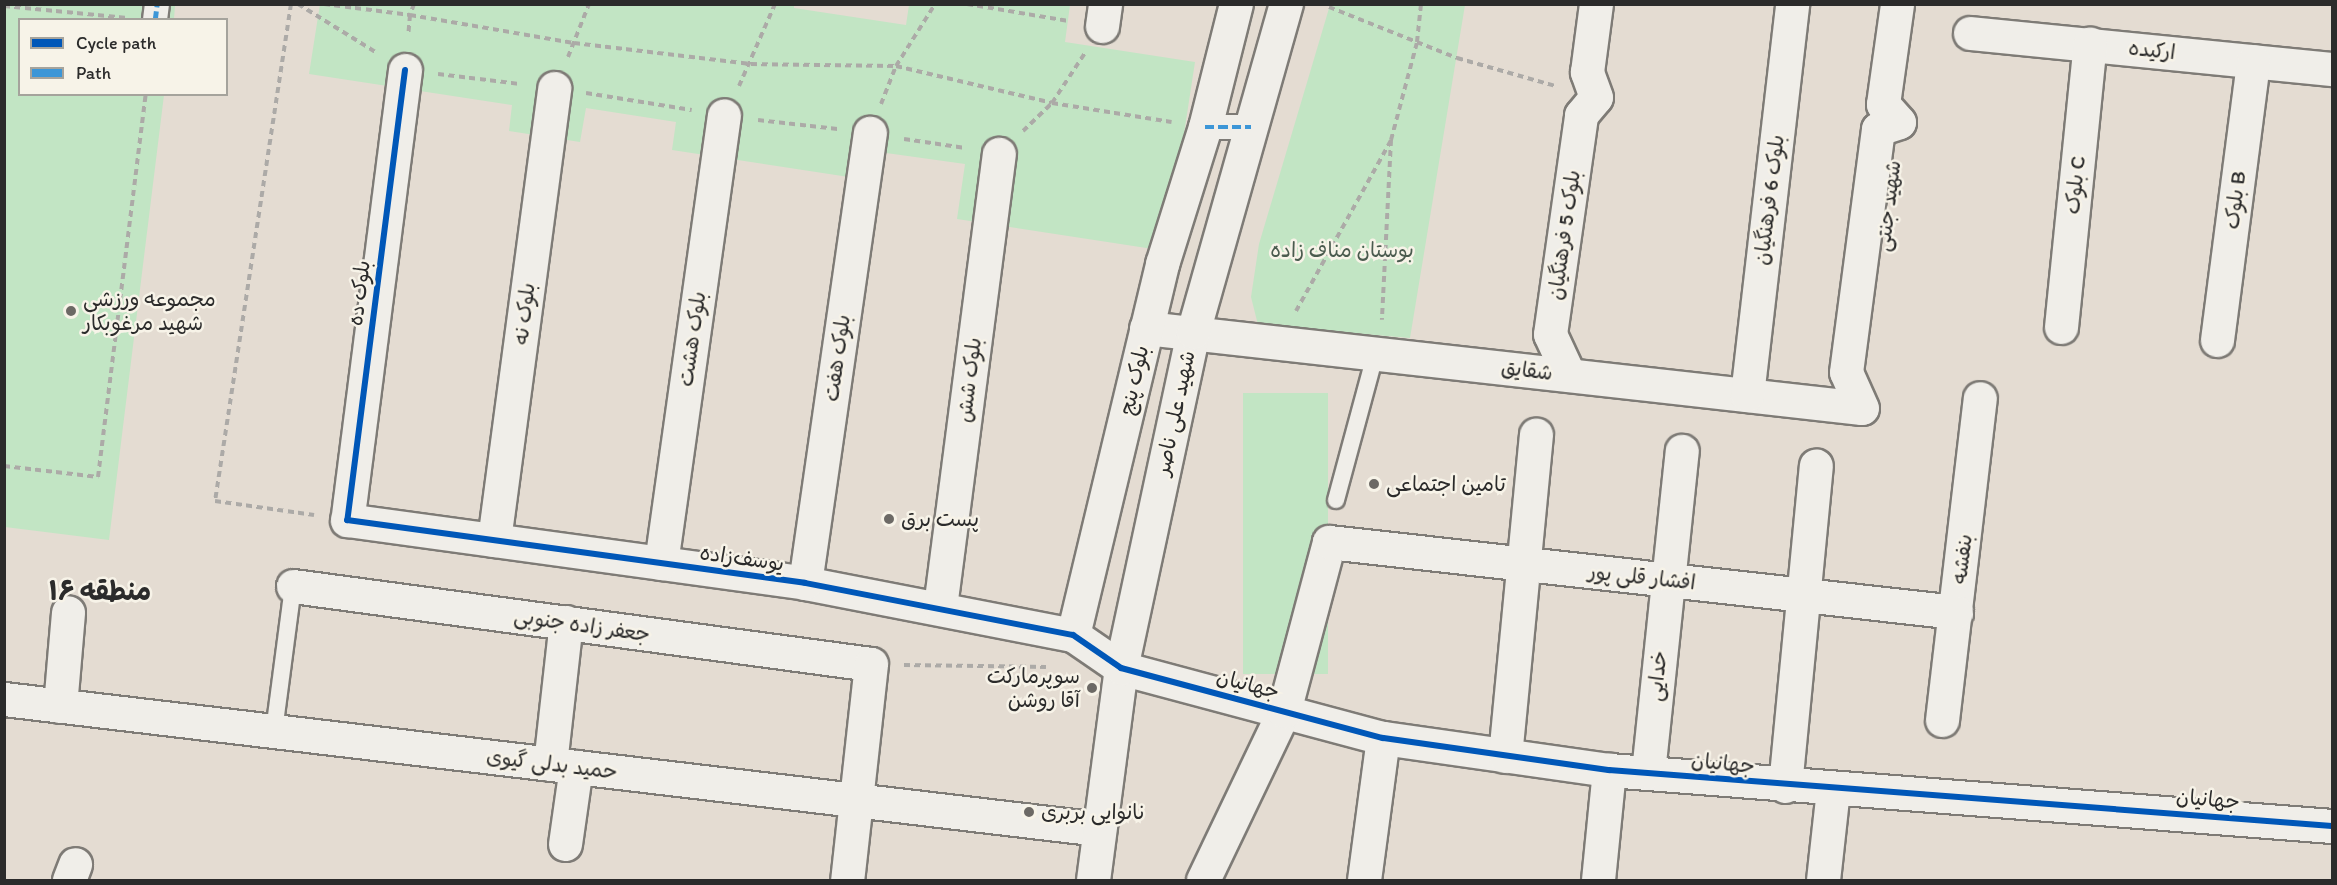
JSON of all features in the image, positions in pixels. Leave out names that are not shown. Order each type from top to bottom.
[{"type":"street","points":[[144,18],[157,4]]},
{"type":"street","name":"بلوک پنج","points":[[1073,635],[1162,264],[1205,127],[1236,4]]},
{"type":"street","name":"شهید علی ناصر","points":[[1093,880],[1121,668],[1193,332],[1286,4]]},
{"type":"street","points":[[1596,4],[1587,72],[1596,97]]},
{"type":"street","name":"بلوک 6 فرهنگیان","points":[[1747,395],[1792,4]]},
{"type":"street","points":[[1897,4],[1883,104],[1899,122]]},
{"type":"street","name":"شهید جنتی","points":[[1862,408],[1914,4]]},
{"type":"street","name":"ارکیده","points":[[1970,33],[2090,43],[2332,69]]},
{"type":"street","name":"بلوک C","points":[[2061,327],[2090,43]]},
{"type":"street","name":"بلوک B","points":[[2217,340],[2253,61]]},
{"type":"street","name":"بلوک ده","points":[[347,520],[405,70]]},
{"type":"street","name":"بلوک نه","points":[[494,540],[554,88]]},
{"type":"street","name":"بلوک 5 فرهنگیان","points":[[1569,375],[1550,334],[1581,115],[1596,97]]},
{"type":"street","name":"بلوک هشت","points":[[661,563],[724,115]]},
{"type":"street","points":[[1205,127],[1251,128]]},
{"type":"street","name":"بلوک هفت","points":[[805,584],[870,133]]},
{"type":"street","name":"بلوک شش","points":[[940,607],[999,154]]},
{"type":"street","name":"شقایق","points":[[1146,328],[1862,408]]},
{"type":"street","name":"بنفشه","points":[[1942,720],[1980,398]]},
{"type":"street","points":[[1505,756],[1536,434]]},
{"type":"street","name":"خدایی","points":[[1648,772],[1666,580],[1682,451]]},
{"type":"street","points":[[1785,786],[1816,465]]},
{"type":"street","name":"یوسف‌زاده","points":[[347,520],[805,584],[940,607],[1073,635],[1121,668]]},
{"type":"street","name":"افشار قلی پور","points":[[1284,711],[1329,542],[1956,612]]},
{"type":"street","name":"جعفر زاده جنوبی","points":[[293,586],[871,664]]},
{"type":"street","points":[[60,706],[68,612]]},
{"type":"street","points":[[565,844],[563,766],[567,622]]},
{"type":"street","points":[[848,880],[871,664]]},
{"type":"street","name":"جهانیان","points":[[1121,668],[1383,738],[1609,770],[1833,790],[2332,826]]},
{"type":"street","name":"حمید بدلی گیوی","points":[[4,699],[1099,829]]},
{"type":"street","points":[[1203,880],[1284,711]]},
{"type":"street","points":[[1364,880],[1383,738]]},
{"type":"street","points":[[1598,880],[1609,770]]},
{"type":"street","points":[[1822,880],[1833,790]]},
{"type":"lane","points":[[1336,500],[1376,352]]},
{"type":"lane","points":[[274,731],[293,586]]},
{"type":"path","points":[[291,4],[215,501],[347,520]]},
{"type":"path","points":[[298,4],[405,70]]},
{"type":"path","points":[[414,4],[410,15],[574,43],[751,64],[896,66],[1052,104],[1205,127]]},
{"type":"path","points":[[554,88],[589,4]]},
{"type":"path","points":[[724,115],[751,64],[775,4]]},
{"type":"path","points":[[870,133],[896,66],[935,4]]},
{"type":"path","points":[[967,4],[1103,15]]},
{"type":"path","points":[[1376,352],[1381,336],[1391,140],[1417,42],[1421,4]]},
{"type":"path","points":[[4,6],[132,18]]},
{"type":"path","points":[[1329,7],[1456,58],[1596,97]]},
{"type":"path","points":[[4,466],[98,477],[146,96]]},
{"type":"path","points":[[1278,341],[1391,140]]},
{"type":"path","points":[[871,664],[1050,667]]},
{"type":"green space","points":[[320,4],[794,4],[794,8],[906,25],[909,5],[1070,5],[1065,42],[1195,62],[1166,251],[957,219],[965,164],[879,152],[875,181],[672,150],[676,122],[586,108],[580,142],[509,131],[512,105],[309,74]]},
{"type":"green space","name":"مجموعه ورزشی شهید مرغوبکار","points":[[5,5],[175,5],[174,18],[18,18],[18,96],[164,96],[109,540],[5,527]]},
{"type":"green space","name":"بوستان مناف زاده","points":[[1330,5],[1465,5],[1410,338],[1258,325],[1251,297],[1259,244]]},
{"type":"green space","points":[[1243,393],[1328,393],[1328,674],[1243,674]]},
{"type":"marked path","points":[[155,18],[157,4]]},
{"type":"marked path","points":[[1205,127],[1251,127]]},
{"type":"cycle path","points":[[405,70],[347,520],[805,583],[1073,635],[1121,668],[1383,738],[1609,770],[2332,826]]},
{"type":"place","name":"مجموعه ورزشی شهید مرغوبکار","points":[[71,311]]},
{"type":"place","name":"تامین اجتماعی","points":[[1374,484]]},
{"type":"place","name":"پست برق","points":[[889,519]]},
{"type":"place","name":"سوپرمارکت آقا روشن","points":[[1092,688]]},
{"type":"place","name":"نانوایی بربری","points":[[1029,812]]},
{"type":"district","name":"منطقه ۱۶","points":[[100,591]]}]
